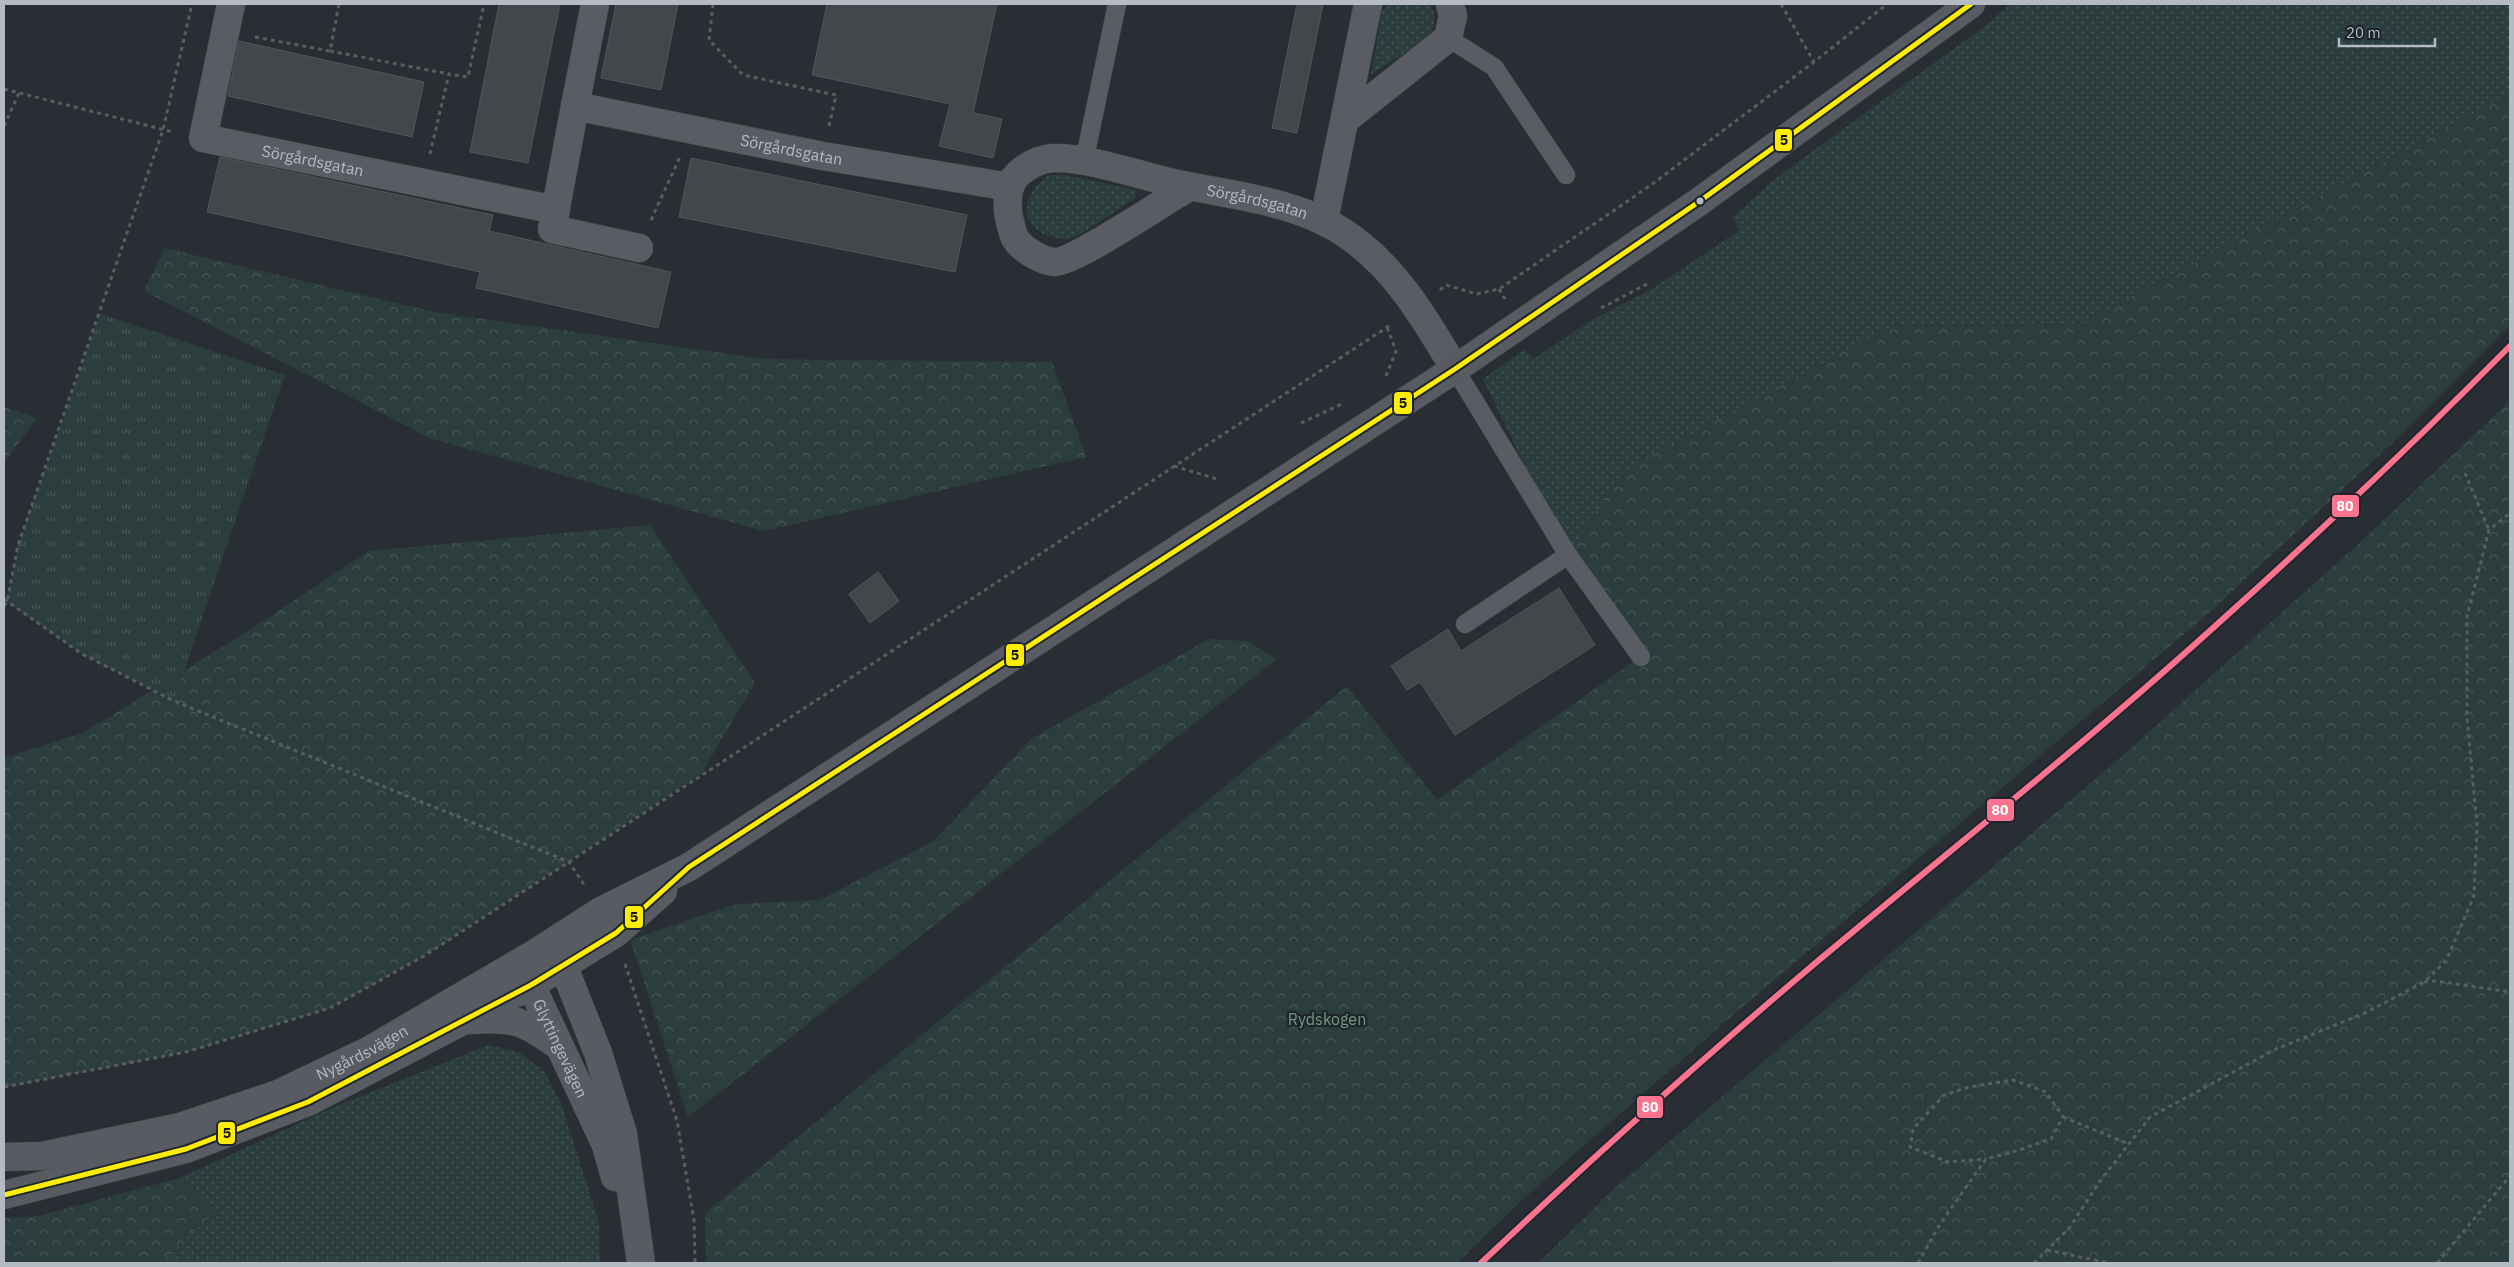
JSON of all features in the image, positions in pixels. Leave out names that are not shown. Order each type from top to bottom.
[{"type":"street","name":"Sörgårdsgatan","points":[[231,4],[203,138],[556,210]]},
{"type":"street","points":[[595,4],[552,229],[639,248]]},
{"type":"street","name":"Sörgårdsgatan","points":[[1324,220],[1368,4]]},
{"type":"street","points":[[1346,119],[1448,38],[1453,16],[1450,4]]},
{"type":"street","name":"Nygårdsvägen","points":[[4,1158],[42,1156],[180,1127],[278,1094],[368,1051],[534,954],[601,911],[689,867],[1455,369],[1700,200],[1971,4]]},
{"type":"street","name":"Sörgårdsgatan","points":[[575,106],[823,156],[1010,187]]},
{"type":"street","name":"Sörgårdsgatan","points":[[1189,187],[1086,250],[1055,262],[1035,255],[1015,239],[1007,212],[1010,187],[1015,176],[1027,166],[1039,161],[1065,158],[1189,187],[1282,205],[1324,220],[1372,254],[1394,276],[1418,308],[1455,369]]},
{"type":"street","name":"Nygårdsvägen","points":[[4,1195],[186,1149],[308,1102],[532,985],[616,933],[689,867]]},
{"type":"street","points":[[534,954],[563,965]]},
{"type":"street","name":"Glyttingevägen","points":[[534,954],[532,985],[606,1145],[640,1263]]},
{"type":"street","name":"Glyttingevägen","points":[[563,965],[598,1053],[623,1134],[640,1263]]},
{"type":"street","points":[[464,1020],[514,1020],[533,1028],[561,1048]]},
{"type":"lane","points":[[1084,162],[1117,4]]},
{"type":"lane","points":[[1448,38],[1494,67],[1566,175]]},
{"type":"lane","points":[[1455,369],[1568,555],[1641,657]]},
{"type":"lane","points":[[1465,624],[1568,555]]},
{"type":"path","points":[[4,606],[7,602],[18,545],[164,130],[192,4]]},
{"type":"path","points":[[330,51],[339,4]]},
{"type":"path","points":[[225,31],[468,76],[484,4]]},
{"type":"path","points":[[714,4],[709,40],[743,75],[836,95],[823,156]]},
{"type":"path","points":[[1781,4],[1814,62]]},
{"type":"path","points":[[4,1087],[186,1052],[330,1008],[424,956],[1418,308],[1446,285],[1477,294],[1499,289],[1650,185],[1814,62],[1887,4]]},
{"type":"path","points":[[423,184],[449,74]]},
{"type":"path","points":[[4,89],[164,130]]},
{"type":"path","points":[[4,126],[19,93]]},
{"type":"path","points":[[639,248],[692,130]]},
{"type":"path","points":[[1384,378],[1389,372],[1396,351],[1387,327]]},
{"type":"path","points":[[1301,423],[1348,401]]},
{"type":"path","points":[[1174,466],[1216,479]]},
{"type":"path","points":[[2464,473],[2489,530]]},
{"type":"path","points":[[2034,1263],[2070,1226],[2100,1181],[2150,1117],[2276,1048],[2363,1014],[2424,982],[2446,960],[2474,896],[2477,826],[2467,717],[2467,616],[2489,530],[2510,512]]},
{"type":"path","points":[[4,599],[82,654],[174,702],[569,862],[601,911]]},
{"type":"path","points":[[616,933],[676,1121],[694,1220],[695,1263]]},
{"type":"path","points":[[2424,982],[2436,981],[2510,992]]},
{"type":"path","points":[[2063,1117],[2051,1139],[1986,1159],[1948,1162],[1910,1147],[1913,1129],[1944,1095],[1969,1086],[2012,1080],[2046,1092],[2063,1117],[2129,1144]]},
{"type":"path","points":[[1918,1263],[1940,1224],[1986,1159]]},
{"type":"path","points":[[2437,1263],[2510,1177]]},
{"type":"path","points":[[2047,1250],[2109,1263]]},
{"type":"path","points":[[1833,1263],[1900,1263]]},
{"type":"green space","points":[[1388,4],[1430,4],[1433,10],[1434,24],[1432,30],[1421,41],[1371,74],[1382,12]]},
{"type":"green space","points":[[2011,4],[2509,4],[2510,94],[2082,323],[1894,325],[1568,555],[1483,379],[1524,350],[1533,359],[1594,319],[1650,290],[1740,230],[1732,218],[1776,178],[1985,26]]},
{"type":"green space","name":"Rydskogen","points":[[2510,94],[2510,325],[2389,446],[2208,614],[1720,1026],[1522,1200],[1457,1263],[706,1263],[705,1213],[1347,686],[1437,800],[1640,657],[1568,555],[1623,471],[1894,325],[2082,323]]},
{"type":"green space","points":[[1048,175],[1064,175],[1137,190],[1135,198],[1087,230],[1066,239],[1058,238],[1042,233],[1035,228],[1027,214],[1028,201],[1032,192]]},
{"type":"green space","points":[[165,248],[434,312],[764,359],[1052,362],[1086,457],[764,531],[432,439],[144,291]]},
{"type":"green space","points":[[100,314],[285,375],[174,701],[82,654],[7,602],[18,545]]},
{"type":"green space","points":[[2510,401],[2510,1263],[1538,1263],[1615,1188],[2112,765],[2356,546]]},
{"type":"green space","points":[[4,407],[37,418],[4,463]]},
{"type":"green space","points":[[650,525],[755,683],[701,774],[424,956],[330,1008],[186,1052],[4,1087],[4,758],[83,733],[248,631],[369,551]]},
{"type":"green space","points":[[1209,639],[1248,641],[1277,659],[688,1117],[630,940],[736,904],[820,900],[934,841],[1031,739]]},
{"type":"green space","points":[[488,1045],[520,1053],[545,1072],[562,1106],[599,1223],[600,1263],[161,1263],[213,1212],[180,1178],[332,1108]]},
{"type":"green space","points":[[180,1178],[213,1212],[161,1263],[4,1263],[4,1218],[38,1216]]},
{"type":"building","points":[[499,4],[560,4],[528,163],[470,152]]},
{"type":"building","points":[[616,4],[678,4],[661,90],[601,78]]},
{"type":"building","points":[[827,4],[997,4],[973,113],[1002,119],[993,158],[939,146],[950,104],[812,75]]},
{"type":"building","points":[[1297,4],[1323,4],[1297,133],[1272,128]]},
{"type":"building","points":[[239,41],[424,82],[412,137],[228,96]]},
{"type":"building","points":[[220,157],[493,215],[489,231],[671,272],[658,328],[476,288],[480,272],[207,212]]},
{"type":"building","points":[[691,158],[967,215],[955,272],[679,217]]},
{"type":"building","points":[[878,572],[899,601],[870,623],[849,594]]},
{"type":"building","points":[[1559,588],[1595,645],[1455,735],[1420,682],[1407,690],[1391,666],[1448,629],[1461,651]]},
{"type":"transit line","name":"5","points":[[4,1195],[186,1149],[308,1102],[531,985],[616,933],[689,867],[1455,369],[1700,201],[1971,4]]},
{"type":"transit line","name":"80","points":[[1481,1263],[1723,1042],[2173,664],[2333,518],[2510,346]]}]
